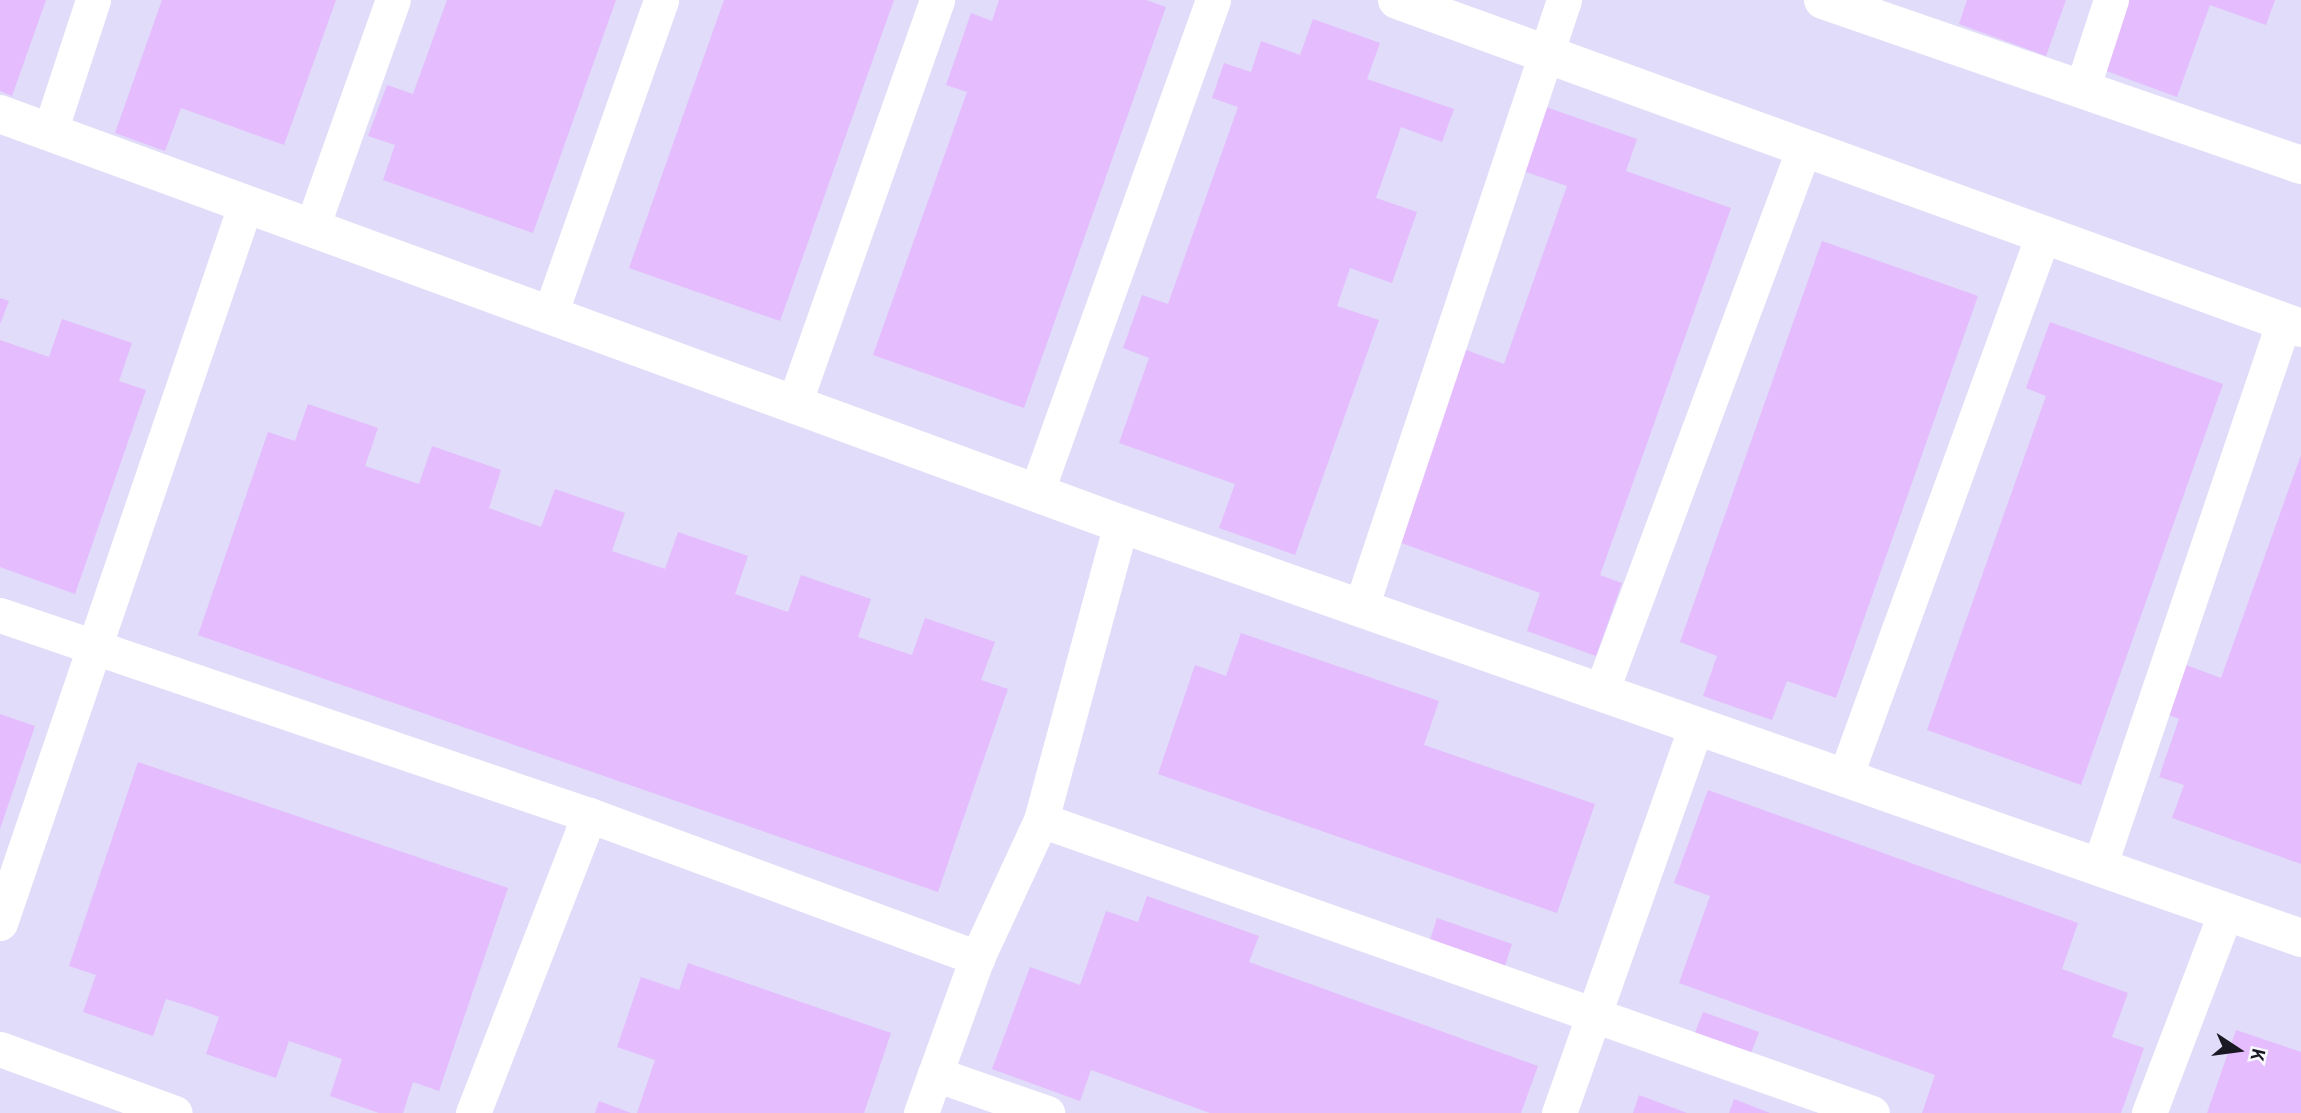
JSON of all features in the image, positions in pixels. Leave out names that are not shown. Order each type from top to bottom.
[{"type":"street","points":[[50,131],[93,0]]},
{"type":"street","points":[[312,227],[393,0]]},
{"type":"street","points":[[550,314],[661,0]]},
{"type":"street","points":[[794,404],[937,0]]},
{"type":"street","points":[[1036,493],[1213,0]]},
{"type":"street","points":[[1397,0],[2292,324],[2099,867]]},
{"type":"street","points":[[1361,607],[1564,0]]},
{"type":"street","points":[[1823,0],[2301,165]]},
{"type":"street","points":[[2082,89],[2111,0]]},
{"type":"street","points":[[0,114],[1121,524],[2301,938]]},
{"type":"street","points":[[1601,692],[1804,148]]},
{"type":"street","points":[[0,923],[246,203]]},
{"type":"street","points":[[1845,777],[2043,235]]},
{"type":"street","points":[[921,1113],[977,957],[1041,820],[1121,524]]},
{"type":"street","points":[[0,615],[589,815],[977,957]]},
{"type":"street","points":[[1559,1113],[1696,726]]},
{"type":"street","points":[[473,1113],[589,815]]},
{"type":"street","points":[[1041,820],[1872,1113]]},
{"type":"street","points":[[2149,1113],[2226,911]]},
{"type":"street","points":[[0,1049],[175,1113]]},
{"type":"street","points":[[935,1074],[1047,1113]]},
{"type":"shaded area","points":[[0,0],[2301,0],[2301,1113],[0,1113]]},
{"type":"building","points":[[0,0],[46,0],[12,96],[0,91]]},
{"type":"building","points":[[162,0],[336,0],[284,145],[181,108],[165,151],[115,133]]},
{"type":"building","points":[[447,0],[616,0],[533,233],[383,180],[395,145],[368,136],[387,85],[413,94]]},
{"type":"building","points":[[724,0],[894,0],[780,321],[629,268]]},
{"type":"building","points":[[999,0],[1146,0],[1166,7],[1024,408],[873,355],[967,92],[946,85],[971,13],[992,21]]},
{"type":"building","points":[[1967,0],[2066,0],[2046,56],[1959,24]]},
{"type":"building","points":[[2117,0],[2275,0],[2266,25],[2210,5],[2177,97],[2093,66]]},
{"type":"building","points":[[1313,19],[1380,43],[1367,79],[1454,109],[1442,142],[1401,127],[1376,198],[1417,212],[1392,283],[1350,268],[1337,306],[1379,320],[1295,555],[1219,528],[1235,484],[1119,443],[1149,358],[1123,348],[1142,295],[1168,304],[1238,107],[1212,98],[1224,63],[1251,72],[1261,41],[1300,55]]},
{"type":"building","points":[[1546,107],[1637,139],[1626,171],[1731,208],[1600,575],[1622,583],[1596,656],[1527,631],[1540,593],[1393,540],[1461,348],[1504,364],[1567,186],[1523,171]]},
{"type":"building","points":[[1822,241],[1978,296],[1836,698],[1787,681],[1772,720],[1703,696],[1717,656],[1680,642]]},
{"type":"building","points":[[0,298],[9,301],[0,324]]},
{"type":"building","points":[[62,319],[132,343],[119,381],[146,390],[75,594],[0,567],[0,340],[49,357]]},
{"type":"building","points":[[2050,322],[2223,384],[2081,785],[1927,730],[2046,396],[2026,388]]},
{"type":"building","points":[[308,404],[378,428],[365,466],[419,484],[432,446],[501,470],[489,508],[541,527],[555,489],[625,513],[612,551],[665,569],[678,532],[748,556],[735,594],[788,612],[801,575],[871,599],[858,637],[912,655],[925,618],[995,642],[981,680],[1008,689],[938,892],[198,635],[268,432],[295,441]]},
{"type":"building","points":[[2301,455],[2301,864],[2172,818],[2184,785],[2159,777],[2179,719],[2169,715],[2186,665],[2221,678]]},
{"type":"building","points":[[1241,633],[1439,701],[1424,745],[1595,804],[1557,913],[1158,774],[1195,665],[1226,676]]},
{"type":"building","points":[[0,714],[35,726],[0,829]]},
{"type":"building","points":[[138,762],[508,888],[439,1091],[413,1082],[403,1113],[379,1113],[330,1096],[342,1059],[289,1041],[276,1078],[206,1054],[219,1017],[192,1007],[166,999],[153,1036],[83,1012],[96,975],[69,966]]},
{"type":"building","points":[[1708,790],[2078,923],[2062,969],[2128,993],[2112,1037],[2144,1048],[2121,1113],[1922,1113],[1935,1075],[1679,983],[1710,896],[1674,883]]},
{"type":"building","points":[[1147,896],[1259,936],[1249,962],[1538,1066],[1521,1113],[1210,1113],[1091,1070],[1080,1101],[992,1069],[1030,967],[1080,985],[1106,911],[1138,922]]},
{"type":"building","points":[[1437,918],[1512,944],[1503,972],[1428,946]]},
{"type":"building","points":[[688,963],[891,1033],[864,1113],[637,1113],[655,1060],[617,1047],[641,977],[679,990]]},
{"type":"building","points":[[1703,1012],[1759,1032],[1750,1056],[1694,1035]]},
{"type":"building","points":[[2236,1030],[2301,1052],[2301,1113],[2207,1113]]},
{"type":"building","points":[[1639,1095],[1687,1113],[1633,1113]]},
{"type":"building","points":[[1734,1099],[1770,1113],[1729,1113]]},
{"type":"building","points":[[599,1101],[631,1113],[595,1113]]}]
